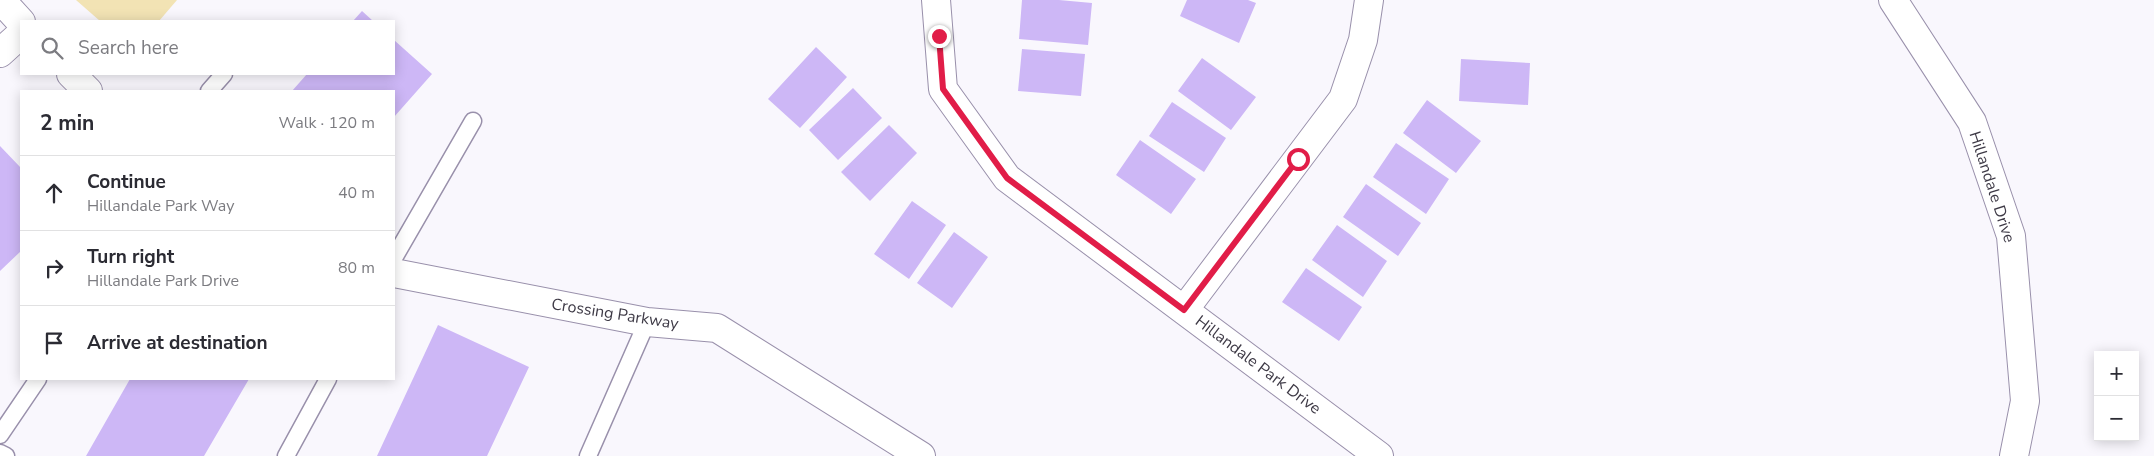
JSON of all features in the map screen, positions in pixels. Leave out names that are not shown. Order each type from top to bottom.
[{"type":"street","points":[[1,0],[20,21]]},
{"type":"street","name":"Hillandale Park Drive","points":[[936,0],[943,89],[1007,178],[1379,456]]},
{"type":"street","points":[[1184,310],[1343,99],[1363,40],[1369,0]]},
{"type":"street","name":"Hillandale Drive","points":[[1893,0],[1972,122],[2011,236],[2025,401],[2014,456]]},
{"type":"street","points":[[0,53],[20,35]]},
{"type":"street","points":[[72,75],[87,90]]},
{"type":"street","name":"Crossing Parkway","points":[[395,274],[647,322],[717,328],[921,456]]},
{"type":"lane","points":[[210,90],[223,75]]},
{"type":"lane","points":[[395,256],[472,121]]},
{"type":"lane","points":[[588,456],[647,322]]},
{"type":"lane","points":[[0,435],[37,380]]},
{"type":"lane","points":[[286,456],[327,380]]},
{"type":"lane","points":[[0,453],[6,456]]},
{"type":"shaded area","points":[[76,0],[177,0],[160,20],[99,20]]},
{"type":"building","points":[[1022,0],[1059,0],[1092,3],[1088,45],[1019,39]]},
{"type":"building","points":[[1187,0],[1248,0],[1256,3],[1239,43],[1180,16]]},
{"type":"building","points":[[362,11],[372,20],[354,20]]},
{"type":"building","points":[[395,41],[432,74],[395,116],[395,90],[293,90],[306,75],[395,75]]},
{"type":"building","points":[[816,47],[847,77],[800,128],[768,99]]},
{"type":"building","points":[[1022,49],[1085,54],[1081,96],[1018,91]]},
{"type":"building","points":[[1202,58],[1256,97],[1231,130],[1178,91]]},
{"type":"building","points":[[1461,59],[1530,63],[1528,105],[1459,101]]},
{"type":"building","points":[[853,88],[882,118],[838,160],[809,130]]},
{"type":"building","points":[[1427,100],[1481,141],[1456,173],[1403,133]]},
{"type":"building","points":[[1172,102],[1226,138],[1204,172],[1149,136]]},
{"type":"building","points":[[889,125],[917,153],[870,201],[841,172]]},
{"type":"building","points":[[1140,140],[1196,179],[1171,214],[1116,175]]},
{"type":"building","points":[[1396,143],[1449,179],[1426,214],[1373,177]]},
{"type":"building","points":[[0,146],[20,167],[20,252],[0,271]]},
{"type":"building","points":[[1366,184],[1421,223],[1398,256],[1343,217]]},
{"type":"building","points":[[912,201],[946,225],[909,279],[874,254]]},
{"type":"building","points":[[1337,225],[1387,261],[1363,297],[1312,260]]},
{"type":"building","points":[[954,232],[988,257],[952,308],[917,283]]},
{"type":"building","points":[[1306,268],[1362,307],[1339,341],[1282,302]]},
{"type":"building","points":[[438,325],[529,367],[487,456],[377,456]]},
{"type":"building","points":[[129,380],[248,380],[204,456],[86,456]]},
{"type":"route","points":[[939,36],[943,89],[1007,178],[1184,310],[1298,159]]}]
